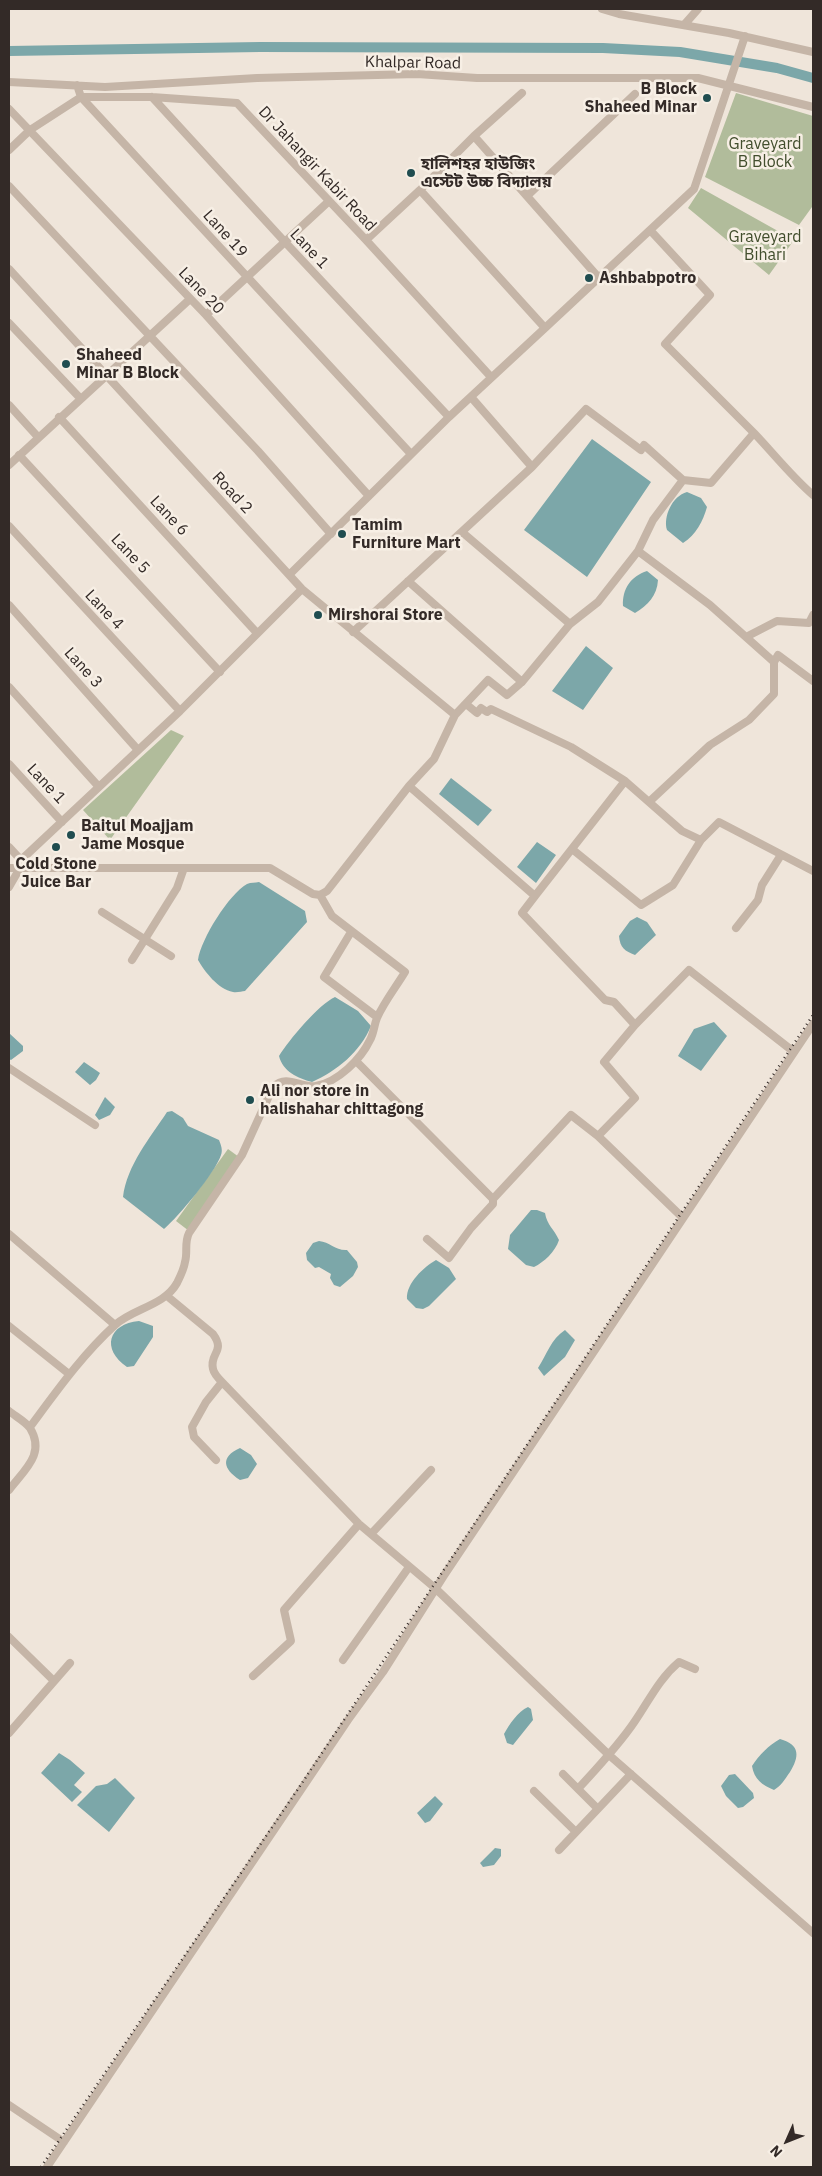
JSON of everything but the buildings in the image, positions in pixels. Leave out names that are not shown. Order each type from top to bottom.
[{"type":"street","points":[[608,9],[619,14],[745,36],[813,52]]},
{"type":"street","points":[[684,25],[698,9]]},
{"type":"street","points":[[290,574],[471,396],[694,189],[745,36]]},
{"type":"street","name":"Khalpar Road","points":[[9,82],[105,87],[257,78],[417,74],[477,78],[698,78],[813,107]]},
{"type":"street","points":[[9,150],[30,130],[81,97],[77,85]]},
{"type":"street","points":[[366,240],[474,136],[522,93]]},
{"type":"street","points":[[528,195],[635,94]]},
{"type":"street","name":"Dr Jahangir Kabir Road","points":[[81,97],[152,98],[237,104],[492,377]]},
{"type":"street","name":"Lane 19","points":[[81,97],[246,278],[411,454]]},
{"type":"street","name":"Lane 1","points":[[152,98],[284,242],[449,417]]},
{"type":"street","name":"Lane 20","points":[[9,109],[206,315],[369,496]]},
{"type":"street","points":[[474,136],[600,278]]},
{"type":"street","points":[[9,186],[258,451],[331,534]]},
{"type":"street","points":[[420,190],[545,328]]},
{"type":"street","points":[[206,315],[328,202]]},
{"type":"street","points":[[650,230],[710,295],[665,344],[786,466],[796,480],[813,495]]},
{"type":"street","name":"Road 2","points":[[9,269],[302,589],[455,715]]},
{"type":"street","points":[[9,464],[190,299]]},
{"type":"street","points":[[9,323],[80,398]]},
{"type":"street","points":[[471,396],[532,467]]},
{"type":"street","points":[[9,406],[38,437]]},
{"type":"street","points":[[353,632],[532,467],[586,409],[641,450],[644,445],[683,480],[711,483],[754,433]]},
{"type":"street","name":"Lane 6","points":[[59,418],[258,632]]},
{"type":"street","name":"Lane 5","points":[[19,455],[220,672]]},
{"type":"street","points":[[9,868],[20,864],[270,868],[313,894],[320,895],[327,891],[409,786],[434,759],[455,715],[488,680],[507,695],[522,682],[570,624],[598,602],[638,551],[653,520],[683,480]]},
{"type":"street","name":"Lane 4","points":[[9,526],[180,711]]},
{"type":"street","points":[[462,532],[570,624]]},
{"type":"street","points":[[638,551],[710,605],[774,662]]},
{"type":"street","points":[[408,581],[522,682]]},
{"type":"street","points":[[9,887],[20,864],[220,672],[302,589]]},
{"type":"street","name":"Lane 3","points":[[9,605],[138,750]]},
{"type":"street","points":[[746,637],[777,621],[809,623],[813,615]]},
{"type":"street","points":[[649,802],[710,745],[749,720],[774,694],[774,662],[778,655],[813,681]]},
{"type":"street","points":[[9,687],[99,787]]},
{"type":"street","points":[[466,704],[477,713],[481,708],[487,712],[490,710],[571,747],[624,781],[682,832],[701,840]]},
{"type":"street","name":"Lane 1","points":[[9,764],[62,822]]},
{"type":"street","points":[[624,781],[522,913],[605,1000],[614,1002],[635,1025]]},
{"type":"street","points":[[409,786],[535,896]]},
{"type":"street","points":[[572,849],[641,905],[673,885],[701,840],[719,822],[813,871]]},
{"type":"street","points":[[9,847],[20,864]]},
{"type":"street","points":[[736,928],[758,900],[762,885],[781,855]]},
{"type":"street","points":[[132,960],[177,888],[184,868]]},
{"type":"street","points":[[30,1427],[69,1374],[115,1325],[128,1315],[167,1296],[177,1283],[186,1261],[185,1241],[189,1232],[242,1155],[272,1087],[278,1081],[290,1081],[315,1086],[334,1078],[356,1061],[370,1040],[377,1018],[405,972],[332,916],[320,895]]},
{"type":"street","points":[[102,912],[146,938],[171,956]]},
{"type":"street","points":[[351,932],[324,977],[377,1018]]},
{"type":"street","points":[[598,1136],[635,1098],[604,1062],[635,1025],[689,970],[794,1052]]},
{"type":"street","points":[[47,2167],[348,1720],[383,1672],[435,1588],[813,1024]]},
{"type":"street","points":[[356,1061],[493,1199]]},
{"type":"street","points":[[9,1068],[95,1125]]},
{"type":"street","points":[[427,1239],[449,1258],[471,1228],[493,1204],[493,1199],[571,1115],[598,1136],[683,1218]]},
{"type":"street","points":[[9,1234],[115,1325]]},
{"type":"street","points":[[167,1296],[214,1334],[219,1342],[219,1348],[213,1363],[213,1370],[222,1382],[358,1524],[435,1588],[609,1755],[813,1933]]},
{"type":"street","points":[[9,1326],[69,1374]]},
{"type":"street","points":[[216,1460],[194,1436],[192,1428],[206,1402],[222,1382]]},
{"type":"street","points":[[9,1411],[30,1427],[37,1446],[34,1458],[9,1490]]},
{"type":"street","points":[[371,1534],[431,1470]]},
{"type":"street","points":[[253,1676],[291,1641],[284,1610],[358,1524]]},
{"type":"street","points":[[344,1660],[409,1567]]},
{"type":"street","points":[[9,1637],[54,1680]]},
{"type":"street","points":[[578,1789],[609,1755],[635,1721],[660,1680],[679,1662],[695,1669]]},
{"type":"street","points":[[9,1734],[70,1663]]},
{"type":"street","points":[[563,1774],[598,1809]]},
{"type":"street","points":[[559,1850],[631,1774]]},
{"type":"street","points":[[534,1791],[576,1832]]},
{"type":"street","points":[[9,2106],[64,2142]]},
{"type":"green space","name":"Graveyard B Block","points":[[736,93],[813,116],[813,208],[799,225],[705,177]]},
{"type":"green space","name":"Graveyard Bihari","points":[[701,188],[794,240],[769,275],[688,208]]},
{"type":"green space","points":[[171,730],[184,736],[110,840],[83,810]]},
{"type":"green space","points":[[228,1149],[239,1157],[189,1231],[176,1221]]},
{"type":"water","points":[[592,439],[651,482],[587,577],[524,530]]},
{"type":"water","points":[[687,492],[701,498],[707,507],[692,536],[683,543],[667,530],[666,519],[673,502]]},
{"type":"water","points":[[647,571],[658,580],[656,591],[648,603],[635,613],[623,606],[624,594],[636,576]]},
{"type":"water","points":[[586,646],[613,668],[583,710],[552,691]]},
{"type":"water","points":[[451,778],[492,810],[478,826],[439,794]]},
{"type":"water","points":[[537,842],[556,855],[536,883],[517,867]]},
{"type":"water","points":[[259,882],[305,911],[307,922],[245,991],[233,992],[217,984],[208,975],[198,960],[200,951],[210,929],[232,897],[247,884]]},
{"type":"water","points":[[637,917],[647,922],[656,935],[635,955],[624,948],[619,936],[630,921]]},
{"type":"water","points":[[335,997],[358,1011],[371,1026],[361,1044],[347,1060],[312,1082],[292,1074],[281,1062],[279,1056],[312,1015]]},
{"type":"water","points":[[714,1022],[727,1036],[701,1071],[678,1056],[694,1029]]},
{"type":"water","points":[[9,1033],[23,1046],[23,1051],[11,1060],[9,1059]]},
{"type":"water","points":[[84,1062],[100,1073],[90,1085],[75,1072]]},
{"type":"water","points":[[105,1097],[115,1107],[110,1115],[99,1120],[95,1115]]},
{"type":"water","points":[[172,1111],[183,1118],[188,1126],[219,1140],[222,1151],[212,1172],[204,1183],[187,1205],[164,1229],[123,1197],[129,1174],[140,1152],[167,1112]]},
{"type":"water","points":[[531,1210],[545,1213],[547,1221],[559,1240],[549,1256],[534,1267],[526,1265],[508,1249],[510,1235]]},
{"type":"water","points":[[319,1241],[347,1250],[357,1262],[358,1267],[353,1276],[340,1287],[334,1285],[330,1278],[331,1274],[319,1267],[315,1268],[307,1260],[306,1253],[313,1243]]},
{"type":"water","points":[[436,1260],[449,1268],[456,1279],[429,1306],[423,1309],[416,1308],[407,1299],[409,1287],[421,1271]]},
{"type":"water","points":[[139,1321],[153,1326],[153,1337],[134,1366],[127,1367],[114,1353],[111,1345],[112,1338],[120,1327]]},
{"type":"water","points":[[565,1330],[575,1340],[565,1357],[544,1376],[538,1368],[553,1342]]},
{"type":"water","points":[[240,1448],[251,1455],[257,1464],[248,1478],[240,1480],[230,1472],[226,1463],[229,1455]]},
{"type":"water","points":[[528,1707],[531,1709],[533,1720],[513,1745],[507,1743],[504,1734],[506,1730],[517,1715]]},
{"type":"water","points":[[780,1739],[795,1748],[796,1757],[790,1772],[774,1790],[759,1781],[752,1766],[764,1751]]},
{"type":"water","points":[[59,1753],[85,1773],[74,1785],[82,1792],[72,1802],[41,1773]]},
{"type":"water","points":[[735,1774],[753,1793],[754,1798],[743,1807],[738,1808],[726,1796],[721,1786],[729,1775]]},
{"type":"water","points":[[115,1778],[135,1798],[109,1832],[77,1805],[96,1786],[107,1784]]},
{"type":"water","points":[[435,1796],[443,1804],[430,1821],[425,1823],[417,1813]]},
{"type":"water","points":[[495,1848],[501,1849],[501,1856],[494,1865],[483,1867],[480,1863]]},
{"type":"waterway","points":[[9,51],[260,47],[603,48],[680,52],[777,68],[813,78]]},
{"type":"railway","points":[[41,2167],[298,1789],[813,1015]]},
{"type":"place","name":"B Block Shaheed Minar","points":[[707,98]]},
{"type":"place","name":"হালিশহর হাউজিং এস্টেট উচ্চ বিদ্যালয়","points":[[411,173]]},
{"type":"place","name":"Ashbabpotro","points":[[589,278]]},
{"type":"place","name":"Shaheed Minar B Block","points":[[66,364]]},
{"type":"place","name":"Tamim Furniture Mart","points":[[342,534]]},
{"type":"place","name":"Mirshorai Store","points":[[318,615]]},
{"type":"place","name":"Baitul Moajjam Jame Mosque","points":[[71,835]]},
{"type":"place","name":"Cold Stone Juice Bar","points":[[56,847]]},
{"type":"place","name":"Ali nor store in halishahar chittagong","points":[[250,1100]]}]
